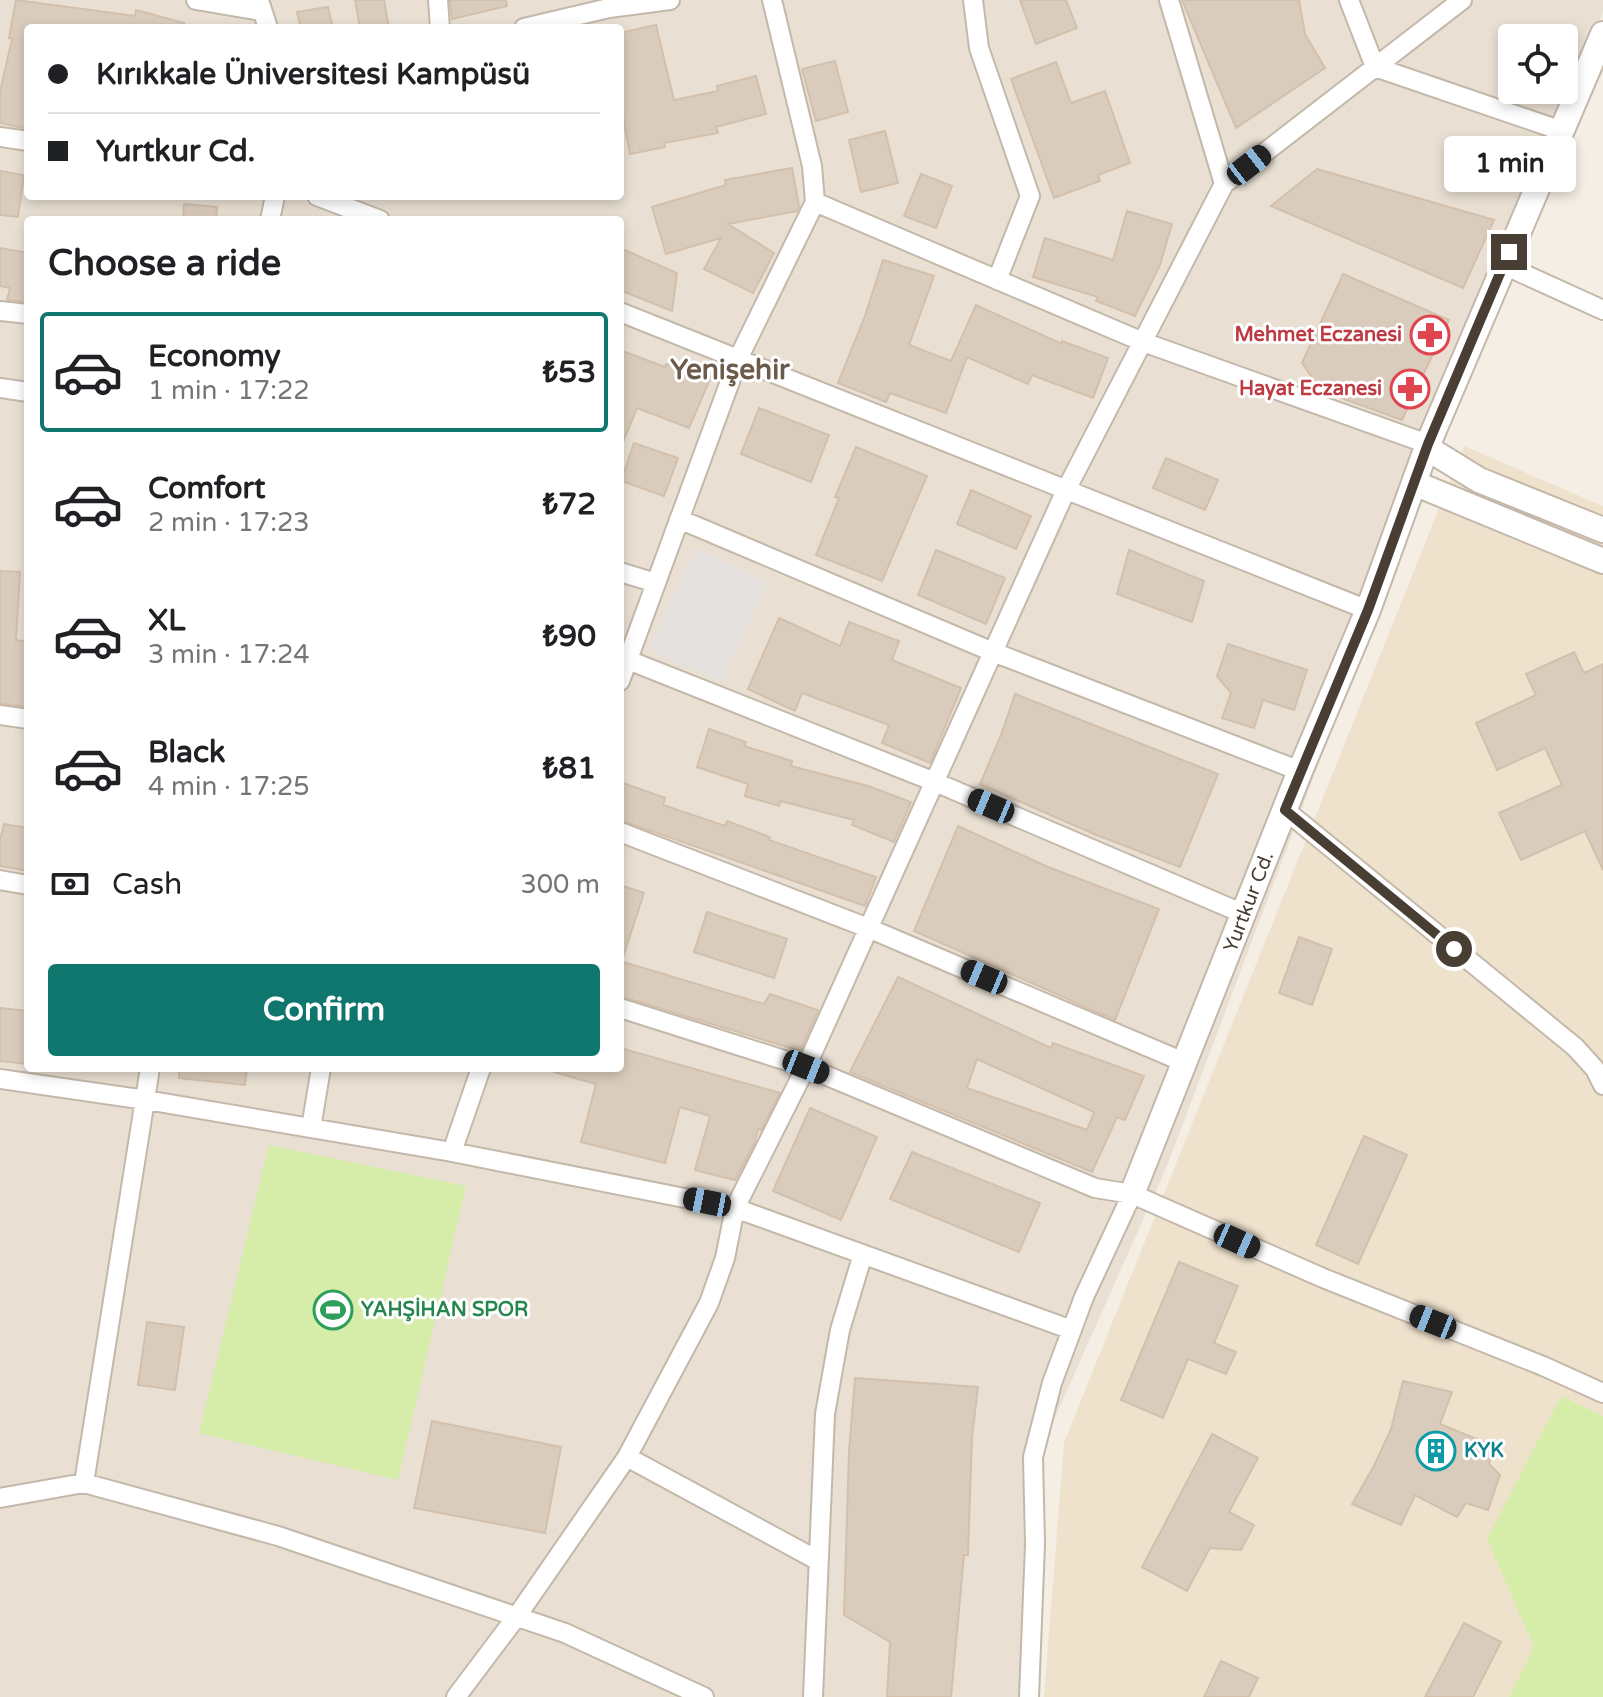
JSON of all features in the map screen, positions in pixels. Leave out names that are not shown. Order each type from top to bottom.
[{"type":"street","points":[[196,0],[263,13]]},
{"type":"street","points":[[438,0],[440,24]]},
{"type":"street","points":[[538,24],[609,4],[670,0]]},
{"type":"street","points":[[624,670],[739,357],[815,202],[812,166],[772,0]]},
{"type":"street","points":[[973,0],[979,48],[1030,196],[997,280]]},
{"type":"street","points":[[1169,0],[1224,184]]},
{"type":"street","points":[[1349,0],[1375,67],[1562,131]]},
{"type":"street","points":[[456,1697],[517,1616],[627,1457],[709,1303],[725,1258],[735,1208],[806,1067],[1066,490],[1224,184],[1462,0]]},
{"type":"street","name":"Yurtkur Cd.","points":[[1132,1194],[1300,771],[1368,610],[1428,446],[1603,34]]},
{"type":"street","points":[[0,137],[24,140]]},
{"type":"street","points":[[328,200],[370,216]]},
{"type":"street","points":[[815,202],[1143,342],[1428,446],[1479,480],[1603,530]]},
{"type":"street","points":[[1504,265],[1603,310]]},
{"type":"street","points":[[0,311],[24,314]]},
{"type":"street","points":[[624,314],[1368,610]]},
{"type":"street","points":[[0,388],[24,391]]},
{"type":"street","points":[[1414,483],[1603,561]]},
{"type":"street","points":[[679,519],[993,652],[1300,771]]},
{"type":"street","points":[[624,573],[656,583]]},
{"type":"street","points":[[628,660],[935,782],[1244,914]]},
{"type":"street","points":[[0,715],[24,718]]},
{"type":"street","points":[[1285,810],[1575,1047],[1595,1069],[1603,1085]]},
{"type":"street","points":[[624,834],[868,928],[1186,1063]]},
{"type":"street","points":[[0,880],[24,884]]},
{"type":"street","points":[[624,1009],[806,1067],[1095,1188],[1132,1194],[1323,1278],[1603,1393]]},
{"type":"street","points":[[84,1483],[150,1072]]},
{"type":"street","points":[[311,1128],[320,1072]]},
{"type":"street","points":[[452,1152],[480,1072]]},
{"type":"street","points":[[0,1079],[146,1100],[452,1152],[735,1208],[1072,1330]]},
{"type":"street","points":[[1029,1697],[1035,1544],[1033,1457],[1052,1383],[1084,1297],[1132,1194]]},
{"type":"street","points":[[813,1697],[825,1414],[840,1330],[863,1254]]},
{"type":"street","points":[[627,1457],[817,1560]]},
{"type":"street","points":[[0,1498],[84,1483],[278,1536],[565,1633],[704,1697]]},
{"type":"shaded area","name":"Yenişehir","points":[[0,0],[1603,0],[1603,11],[1578,77],[1578,24],[1498,24],[1498,104],[1568,104],[1167,1166],[1041,1449],[1019,1697],[0,1697]]},
{"type":"shaded area","points":[[1464,446],[1603,506],[1603,1697],[1044,1697],[1064,1443]]},
{"type":"shaded area","points":[[696,548],[768,582],[721,683],[649,649]]},
{"type":"green space","name":"YAHŞİHAN SPOR","points":[[269,1145],[466,1186],[398,1480],[199,1433]]},
{"type":"green space","points":[[1561,1396],[1603,1416],[1603,1697],[1509,1697],[1534,1647],[1487,1539]]},
{"type":"building","points":[[16,0],[135,16],[136,10],[184,23],[24,24],[24,128],[0,123],[0,92],[12,39],[9,38]]},
{"type":"building","points":[[355,0],[384,0],[388,24],[359,24]]},
{"type":"building","points":[[450,0],[506,0],[507,6],[452,19]]},
{"type":"building","points":[[1020,0],[1066,0],[1077,28],[1036,44]]},
{"type":"building","points":[[1182,0],[1299,0],[1305,34],[1325,68],[1236,128]]},
{"type":"building","points":[[328,7],[332,24],[300,24],[297,12]]},
{"type":"building","points":[[656,25],[674,100],[718,91],[717,86],[756,76],[766,114],[716,127],[718,133],[664,143],[665,147],[630,154],[624,123],[624,32]]},
{"type":"building","points":[[835,61],[848,112],[816,121],[802,69]]},
{"type":"building","points":[[1056,62],[1071,103],[1105,91],[1130,163],[1098,175],[1100,181],[1054,198],[1011,79]]},
{"type":"building","points":[[885,131],[898,183],[861,192],[849,140]]},
{"type":"building","points":[[792,168],[799,206],[797,211],[728,224],[774,253],[753,293],[704,269],[721,238],[666,254],[652,207],[726,185],[725,180]]},
{"type":"building","points":[[1317,169],[1494,220],[1463,288],[1271,206]]},
{"type":"building","points":[[0,171],[24,175],[18,217],[0,215]]},
{"type":"building","points":[[921,174],[952,186],[936,228],[904,216]]},
{"type":"building","points":[[184,204],[217,207],[216,216],[183,216]]},
{"type":"building","points":[[1127,211],[1172,224],[1160,265],[1135,316],[1096,301],[1098,297],[1033,277],[1045,238],[1113,260]]},
{"type":"building","points":[[0,248],[24,252],[24,302],[7,300],[10,288],[0,286]]},
{"type":"building","points":[[624,250],[677,273],[672,311],[624,292]]},
{"type":"building","points":[[883,260],[934,276],[909,345],[951,361],[976,305],[1062,344],[1062,341],[1108,358],[1093,398],[1032,375],[1028,384],[967,357],[946,413],[890,393],[886,402],[838,383]]},
{"type":"building","points":[[1343,274],[1449,320],[1402,420],[1344,399],[1317,385],[1302,363]]},
{"type":"building","points":[[624,352],[665,367],[666,364],[711,377],[689,428],[637,408],[624,439]]},
{"type":"building","points":[[759,408],[829,435],[811,482],[741,454]]},
{"type":"building","points":[[634,443],[678,458],[664,496],[624,482],[624,472]]},
{"type":"building","points":[[856,447],[927,476],[882,581],[816,555]]},
{"type":"building","points":[[1166,458],[1218,480],[1205,510],[1153,488]]},
{"type":"building","points":[[971,490],[1031,516],[1016,549],[957,524]]},
{"type":"building","points":[[936,550],[1005,578],[986,624],[918,595]]},
{"type":"building","points":[[1129,550],[1204,581],[1192,622],[1117,594]]},
{"type":"building","points":[[0,571],[20,572],[16,640],[24,641],[24,706],[0,703]]},
{"type":"building","points":[[779,618],[840,646],[849,622],[899,641],[892,660],[961,688],[930,763],[882,743],[889,725],[802,693],[795,711],[748,689]]},
{"type":"building","points":[[1228,644],[1307,670],[1294,710],[1263,700],[1254,728],[1222,718],[1231,693],[1217,676]]},
{"type":"building","points":[[1574,652],[1584,673],[1603,664],[1603,870],[1585,831],[1521,860],[1499,813],[1562,785],[1545,748],[1497,770],[1476,723],[1536,695],[1526,674]]},
{"type":"building","points":[[1015,694],[1218,774],[1180,867],[1094,834],[980,784]]},
{"type":"building","points":[[709,729],[746,742],[744,746],[792,761],[791,766],[868,786],[911,802],[894,842],[852,825],[854,820],[780,801],[779,806],[745,796],[748,784],[697,767]]},
{"type":"building","points":[[624,783],[665,798],[663,805],[725,826],[727,821],[770,837],[769,840],[876,877],[865,906],[624,821]]},
{"type":"building","points":[[4,824],[24,827],[24,870],[0,866],[0,840]]},
{"type":"building","points":[[958,826],[1048,867],[1159,909],[1115,1020],[914,931]]},
{"type":"building","points":[[624,886],[644,893],[624,954]]},
{"type":"building","points":[[707,912],[787,939],[774,978],[694,952]]},
{"type":"building","points":[[1299,937],[1332,949],[1312,1005],[1279,993]]},
{"type":"building","points":[[624,962],[764,1004],[770,994],[818,1010],[800,1051],[624,997]]},
{"type":"building","points":[[898,977],[1051,1048],[1053,1043],[1144,1076],[1125,1120],[1117,1117],[1092,1172],[850,1072]],"holes":[[[977,1059],[1094,1112],[1087,1130],[967,1088]]]},
{"type":"building","points":[[0,1008],[24,1011],[24,1064],[0,1061]]},
{"type":"building","points":[[624,1049],[780,1093],[761,1130],[758,1129],[754,1144],[735,1180],[695,1170],[710,1116],[680,1107],[665,1163],[581,1142],[596,1084],[554,1072],[624,1072]]},
{"type":"building","points":[[179,1072],[247,1072],[245,1085],[179,1078]]},
{"type":"building","points":[[810,1108],[877,1137],[841,1220],[773,1191]]},
{"type":"building","points":[[1364,1136],[1407,1155],[1358,1264],[1316,1245]]},
{"type":"building","points":[[912,1152],[1040,1203],[1019,1252],[890,1199]]},
{"type":"building","points":[[1179,1262],[1238,1286],[1214,1343],[1236,1352],[1226,1374],[1188,1359],[1163,1418],[1121,1400]]},
{"type":"building","points":[[147,1322],[184,1327],[175,1390],[138,1385]]},
{"type":"building","points":[[855,1378],[978,1387],[972,1437],[968,1555],[964,1555],[951,1697],[887,1697],[890,1642],[844,1615],[849,1452]]},
{"type":"building","name":"KYK","points":[[1403,1381],[1452,1392],[1440,1424],[1494,1446],[1489,1464],[1500,1475],[1488,1510],[1466,1503],[1457,1517],[1415,1495],[1401,1525],[1352,1504],[1391,1429]]},
{"type":"building","points":[[432,1421],[561,1447],[545,1533],[414,1508]]},
{"type":"building","points":[[1212,1434],[1258,1458],[1229,1512],[1254,1525],[1241,1550],[1210,1548],[1187,1591],[1142,1567]]},
{"type":"building","points":[[1464,1623],[1501,1642],[1473,1697],[1425,1697]]},
{"type":"building","points":[[1221,1661],[1258,1678],[1249,1697],[1204,1697]]},
{"type":"place","name":"Mehmet Eczanesi","points":[[1430,335]]},
{"type":"place","name":"Hayat Eczanesi","points":[[1410,389]]},
{"type":"place","name":"YAHŞİHAN SPOR","points":[[333,1310]]},
{"type":"place","name":"KYK","points":[[1436,1451]]},
{"type":"district","name":"Yenişehir","points":[[730,370]]},
{"type":"route","points":[[1454,949],[1285,810],[1368,610],[1428,444],[1509,252]]}]
